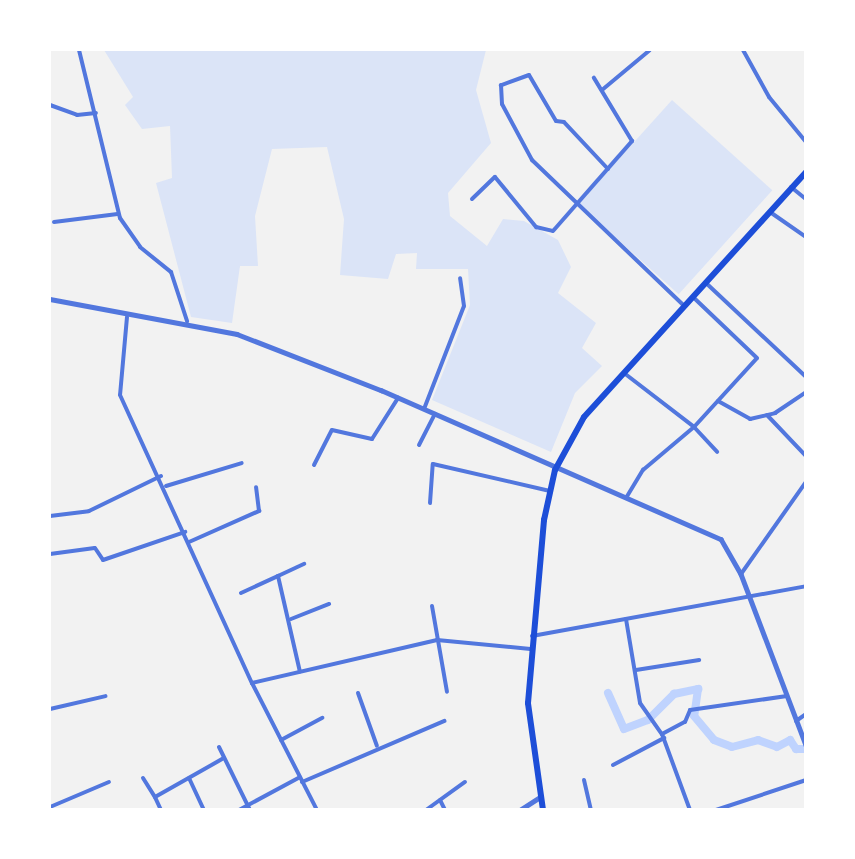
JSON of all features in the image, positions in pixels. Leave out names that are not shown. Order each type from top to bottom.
[{"type":"highway","points":[[543,810],[529,732],[531,649],[549,491],[555,470],[584,417],[806,172]]},
{"type":"street","points":[[79,50],[119,214],[134,240],[172,274],[188,321]]},
{"type":"street","points":[[602,90],[650,50]]},
{"type":"street","points":[[743,50],[769,97],[806,142]]},
{"type":"street","points":[[608,170],[564,122],[556,120],[529,75],[501,85],[502,104],[530,157],[575,207],[684,307]]},
{"type":"street","points":[[472,199],[495,177],[536,227],[549,232],[575,207],[632,141],[594,78]]},
{"type":"street","points":[[50,105],[77,115],[96,113]]},
{"type":"street","points":[[790,187],[806,199]]},
{"type":"street","points":[[769,211],[806,237]]},
{"type":"street","points":[[54,222],[119,214]]},
{"type":"street","points":[[424,409],[464,306],[460,278]]},
{"type":"street","points":[[706,282],[805,374]]},
{"type":"street","points":[[626,498],[643,470],[694,427],[756,358],[693,297]]},
{"type":"street","points":[[50,299],[126,316],[188,321],[237,334],[424,409],[555,470],[721,539],[750,595],[806,745]]},
{"type":"street","points":[[126,316],[118,386],[166,486],[252,683],[317,810]]},
{"type":"street","points":[[623,372],[694,427],[717,452]]},
{"type":"street","points":[[718,401],[745,418],[767,415],[806,392]]},
{"type":"street","points":[[314,465],[332,430],[372,439],[398,398]]},
{"type":"street","points":[[419,445],[435,414]]},
{"type":"street","points":[[767,415],[806,456]]},
{"type":"street","points":[[166,486],[242,463]]},
{"type":"street","points":[[430,503],[433,464],[549,491]]},
{"type":"street","points":[[50,516],[89,510],[161,476]]},
{"type":"street","points":[[741,574],[778,526],[806,482]]},
{"type":"street","points":[[189,542],[261,510],[256,487]]},
{"type":"street","points":[[50,554],[95,548],[103,560],[185,532]]},
{"type":"street","points":[[241,593],[304,564]]},
{"type":"street","points":[[278,576],[291,619],[300,672]]},
{"type":"street","points":[[532,636],[806,586]]},
{"type":"street","points":[[291,619],[329,604]]},
{"type":"street","points":[[432,606],[447,692]]},
{"type":"street","points":[[626,619],[640,703],[663,736],[690,810]]},
{"type":"street","points":[[252,683],[437,640],[531,649]]},
{"type":"street","points":[[636,670],[699,660]]},
{"type":"street","points":[[358,693],[377,746]]},
{"type":"street","points":[[50,709],[106,696]]},
{"type":"street","points":[[612,765],[685,722],[697,710],[787,696]]},
{"type":"street","points":[[796,721],[806,714]]},
{"type":"street","points":[[281,740],[322,718]]},
{"type":"street","points":[[239,810],[377,746],[444,722]]},
{"type":"street","points":[[219,747],[250,810]]},
{"type":"street","points":[[155,797],[224,758]]},
{"type":"street","points":[[143,778],[161,810]]},
{"type":"street","points":[[189,778],[204,810]]},
{"type":"street","points":[[584,780],[591,810]]},
{"type":"street","points":[[716,810],[806,780]]},
{"type":"street","points":[[50,807],[109,782]]},
{"type":"street","points":[[426,810],[465,782]]},
{"type":"street","points":[[520,810],[540,797]]},
{"type":"street","points":[[440,800],[445,810]]},
{"type":"shaded area","points":[[104,50],[486,50],[476,90],[491,143],[448,193],[450,216],[487,246],[503,219],[524,221],[558,240],[571,267],[558,293],[596,323],[582,348],[602,366],[575,393],[551,452],[432,400],[470,305],[468,269],[416,269],[417,253],[396,254],[388,279],[340,275],[344,219],[327,147],[272,149],[255,216],[258,266],[240,266],[232,323],[191,317],[156,183],[172,178],[170,126],[142,129],[125,105],[133,97]]},
{"type":"shaded area","points":[[672,100],[772,190],[679,294],[578,204]]},
{"type":"waterway","points":[[608,693],[624,729],[648,720],[674,694],[698,689],[694,716],[714,740],[732,747],[758,740],[777,747],[790,740],[796,749],[806,749]]}]
